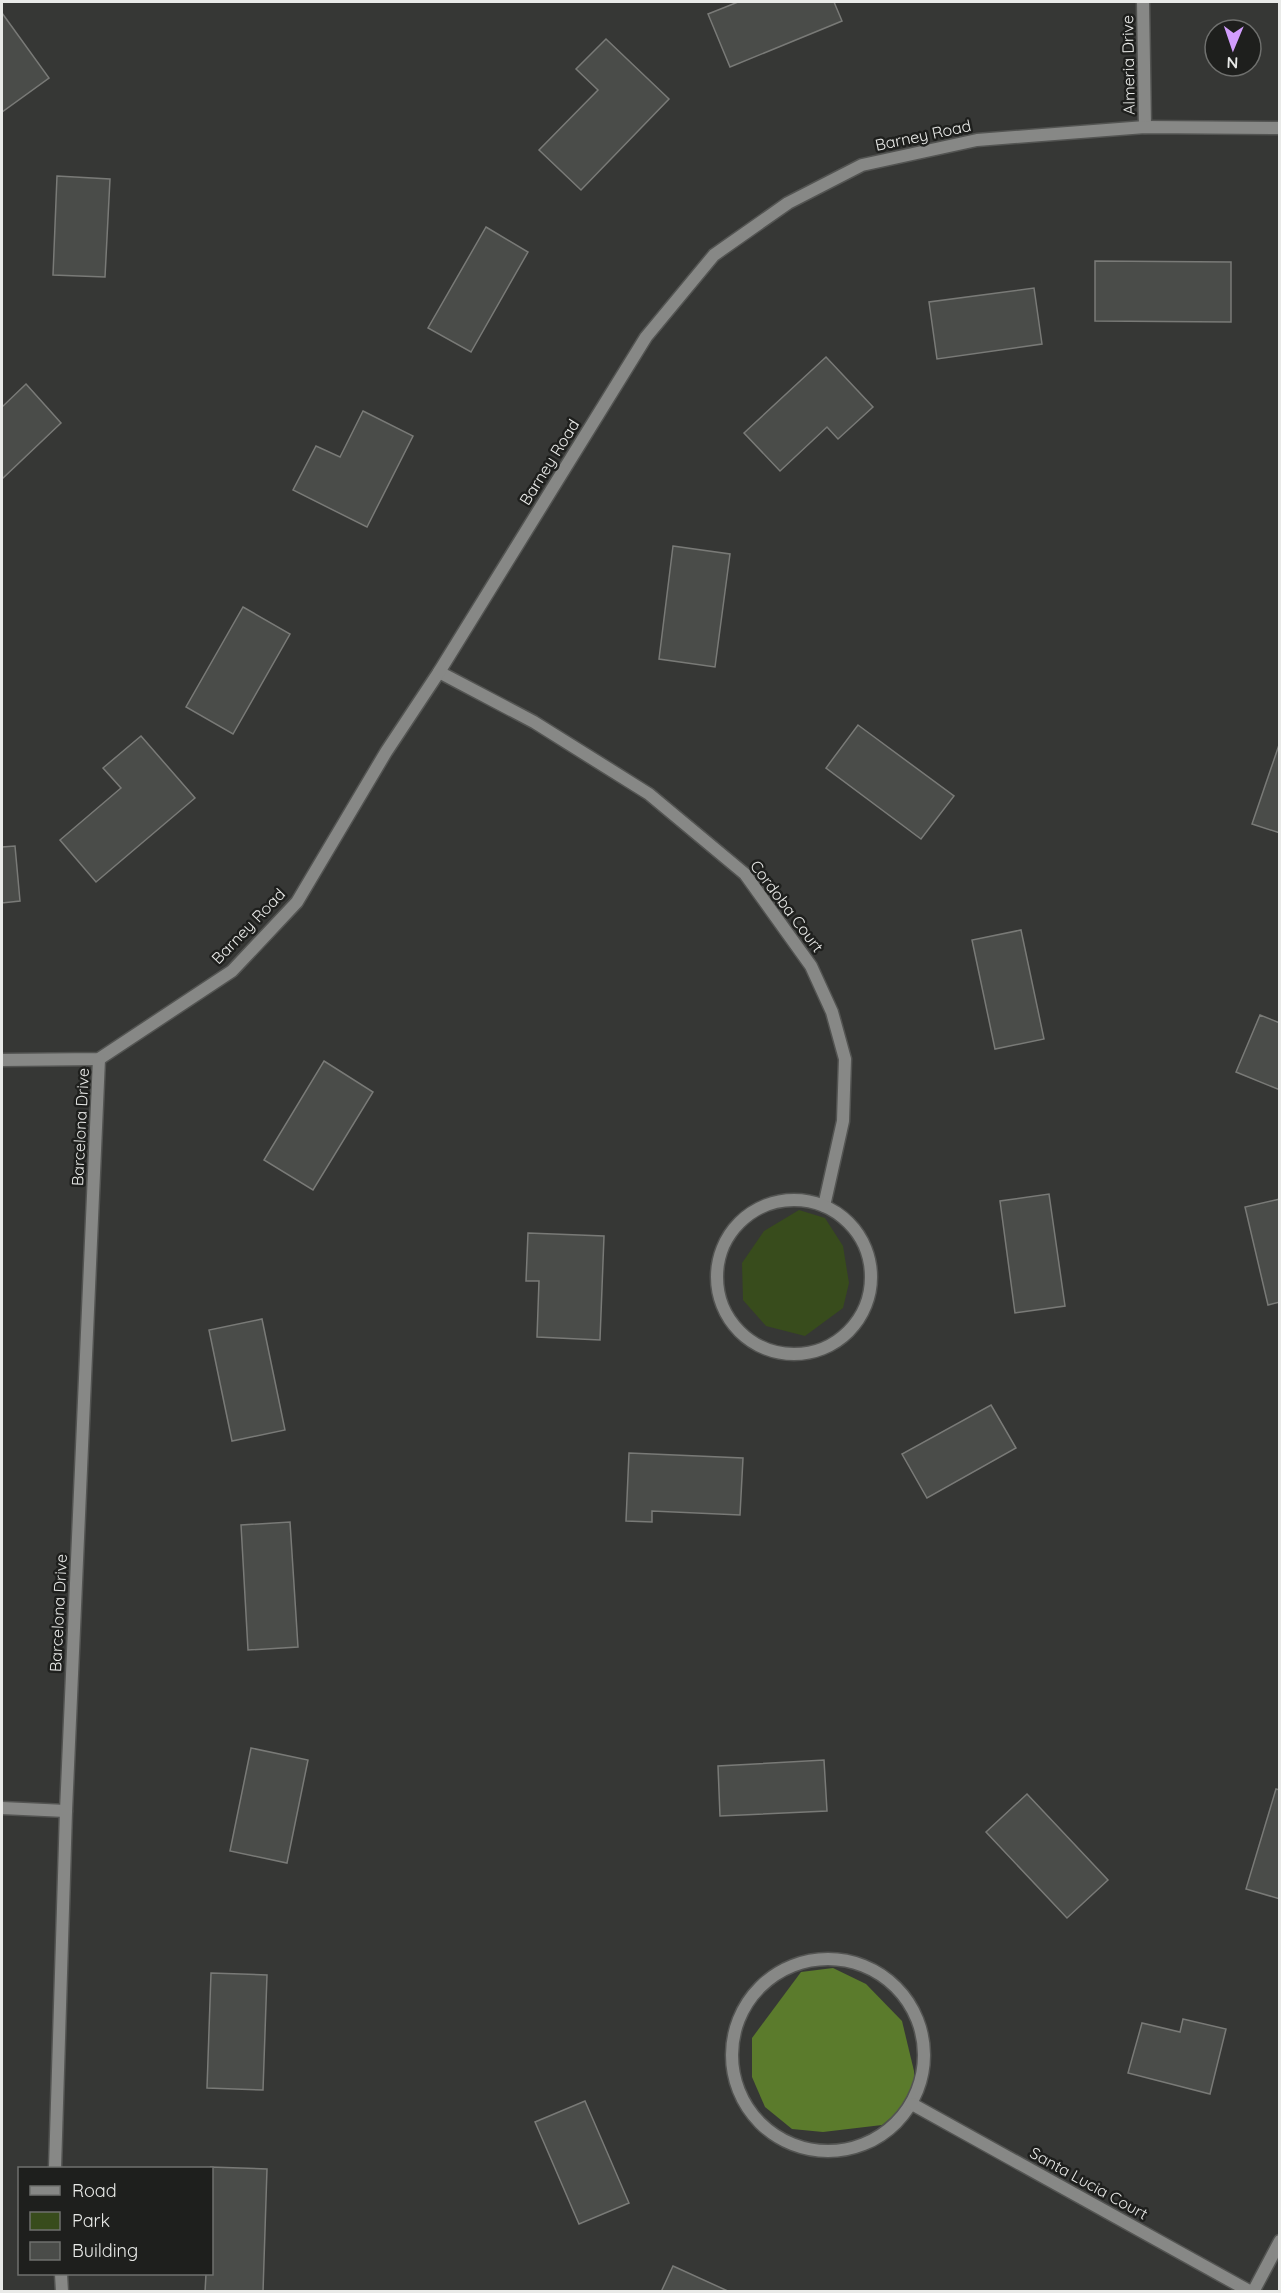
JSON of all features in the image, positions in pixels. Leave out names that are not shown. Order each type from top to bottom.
[{"type":"street","name":"Almeria Drive","points":[[1143,2],[1145,127]]},
{"type":"street","name":"Barney Road","points":[[99,1059],[232,971],[297,902],[386,752],[439,672],[646,336],[714,255],[788,202],[862,165],[977,140],[1145,127],[1280,128]]},
{"type":"street","name":"Cordoba Court","points":[[439,672],[534,722],[649,794],[745,874],[811,966],[832,1012],[845,1059],[843,1121],[824,1206]]},
{"type":"street","points":[[2,1060],[99,1059]]},
{"type":"street","name":"Barcelona Drive","points":[[55,2167],[66,1811],[99,1059]]},
{"type":"street","points":[[792,1200],[803,1200],[824,1206],[843,1217],[858,1234],[868,1253],[871,1275],[868,1298],[860,1318],[845,1334],[827,1346],[806,1353],[783,1353],[762,1348],[744,1336],[729,1319],[720,1300],[716,1278],[723,1246],[742,1219],[760,1207],[792,1200]]},
{"type":"street","points":[[2,1808],[66,1811]]},
{"type":"street","points":[[832,1959],[854,1962],[874,1970],[892,1982],[908,1999],[918,2019],[924,2040],[924,2062],[920,2084],[912,2104],[899,2121],[883,2134],[864,2144],[843,2150],[822,2151],[801,2147],[782,2139],[764,2127],[750,2111],[739,2093],[733,2072],[732,2052],[735,2031],[742,2011],[754,1993],[770,1978],[789,1966],[810,1960],[832,1959]]},
{"type":"street","name":"Santa Lucia Court","points":[[912,2104],[1252,2292]]},
{"type":"street","points":[[1252,2292],[1280,2241]]},
{"type":"street","points":[[61,2275],[62,2292]]},
{"type":"green space","points":[[799,1210],[825,1218],[843,1246],[849,1283],[843,1308],[805,1336],[766,1326],[743,1300],[742,1263],[764,1231]]},
{"type":"green space","points":[[833,1968],[866,1984],[902,2021],[914,2071],[914,2099],[882,2125],[823,2132],[792,2129],[765,2107],[752,2077],[752,2038],[801,1972]]},
{"type":"building","points":[[738,2],[834,2],[842,21],[730,67],[708,14]]},
{"type":"building","points":[[2,13],[49,78],[2,112]]},
{"type":"building","points":[[606,39],[669,99],[581,190],[539,150],[598,90],[576,69]]},
{"type":"building","points":[[57,176],[110,179],[105,277],[53,275]]},
{"type":"building","points":[[486,227],[528,252],[471,352],[428,328]]},
{"type":"building","points":[[1095,261],[1231,262],[1231,322],[1095,321]]},
{"type":"building","points":[[1034,288],[1042,344],[937,359],[929,302]]},
{"type":"building","points":[[826,357],[873,407],[838,439],[827,427],[780,471],[744,433]]},
{"type":"building","points":[[26,384],[61,423],[2,479],[2,407]]},
{"type":"building","points":[[363,411],[413,436],[367,527],[293,490],[316,446],[340,457]]},
{"type":"building","points":[[673,546],[730,554],[715,667],[659,659]]},
{"type":"building","points":[[243,607],[290,634],[233,734],[186,707]]},
{"type":"building","points":[[858,725],[954,796],[921,839],[826,768]]},
{"type":"building","points":[[141,736],[195,798],[96,882],[60,840],[121,788],[103,768]]},
{"type":"building","points":[[1280,742],[1280,833],[1252,824]]},
{"type":"building","points":[[15,846],[20,901],[2,903],[2,847]]},
{"type":"building","points":[[1021,930],[1044,1039],[995,1049],[972,940]]},
{"type":"building","points":[[1260,1015],[1280,1023],[1280,1090],[1236,1072]]},
{"type":"building","points":[[324,1061],[373,1092],[313,1190],[264,1160]]},
{"type":"building","points":[[1049,1194],[1065,1306],[1015,1313],[1000,1201]]},
{"type":"building","points":[[1280,1199],[1280,1302],[1268,1305],[1245,1207]]},
{"type":"building","points":[[528,1233],[604,1236],[600,1340],[537,1337],[539,1281],[526,1281]]},
{"type":"building","points":[[262,1319],[285,1430],[232,1441],[209,1330]]},
{"type":"building","points":[[991,1405],[1016,1448],[927,1498],[902,1454]]},
{"type":"building","points":[[629,1453],[743,1458],[740,1515],[652,1511],[652,1522],[626,1521]]},
{"type":"building","points":[[290,1522],[298,1647],[248,1650],[241,1525]]},
{"type":"building","points":[[251,1748],[308,1760],[287,1863],[230,1851]]},
{"type":"building","points":[[824,1760],[827,1811],[720,1816],[718,1766]]},
{"type":"building","points":[[1276,1789],[1280,1790],[1280,1899],[1246,1889]]},
{"type":"building","points":[[1027,1794],[1108,1880],[1067,1918],[986,1832]]},
{"type":"building","points":[[211,1973],[267,1975],[263,2090],[207,2088]]},
{"type":"building","points":[[1183,2019],[1226,2029],[1210,2094],[1128,2073],[1142,2023],[1180,2032]]},
{"type":"building","points":[[585,2101],[629,2203],[579,2224],[535,2122]]},
{"type":"building","points":[[213,2167],[267,2169],[263,2292],[205,2292],[206,2275],[213,2275]]},
{"type":"building","points":[[673,2266],[730,2292],[661,2292]]}]
